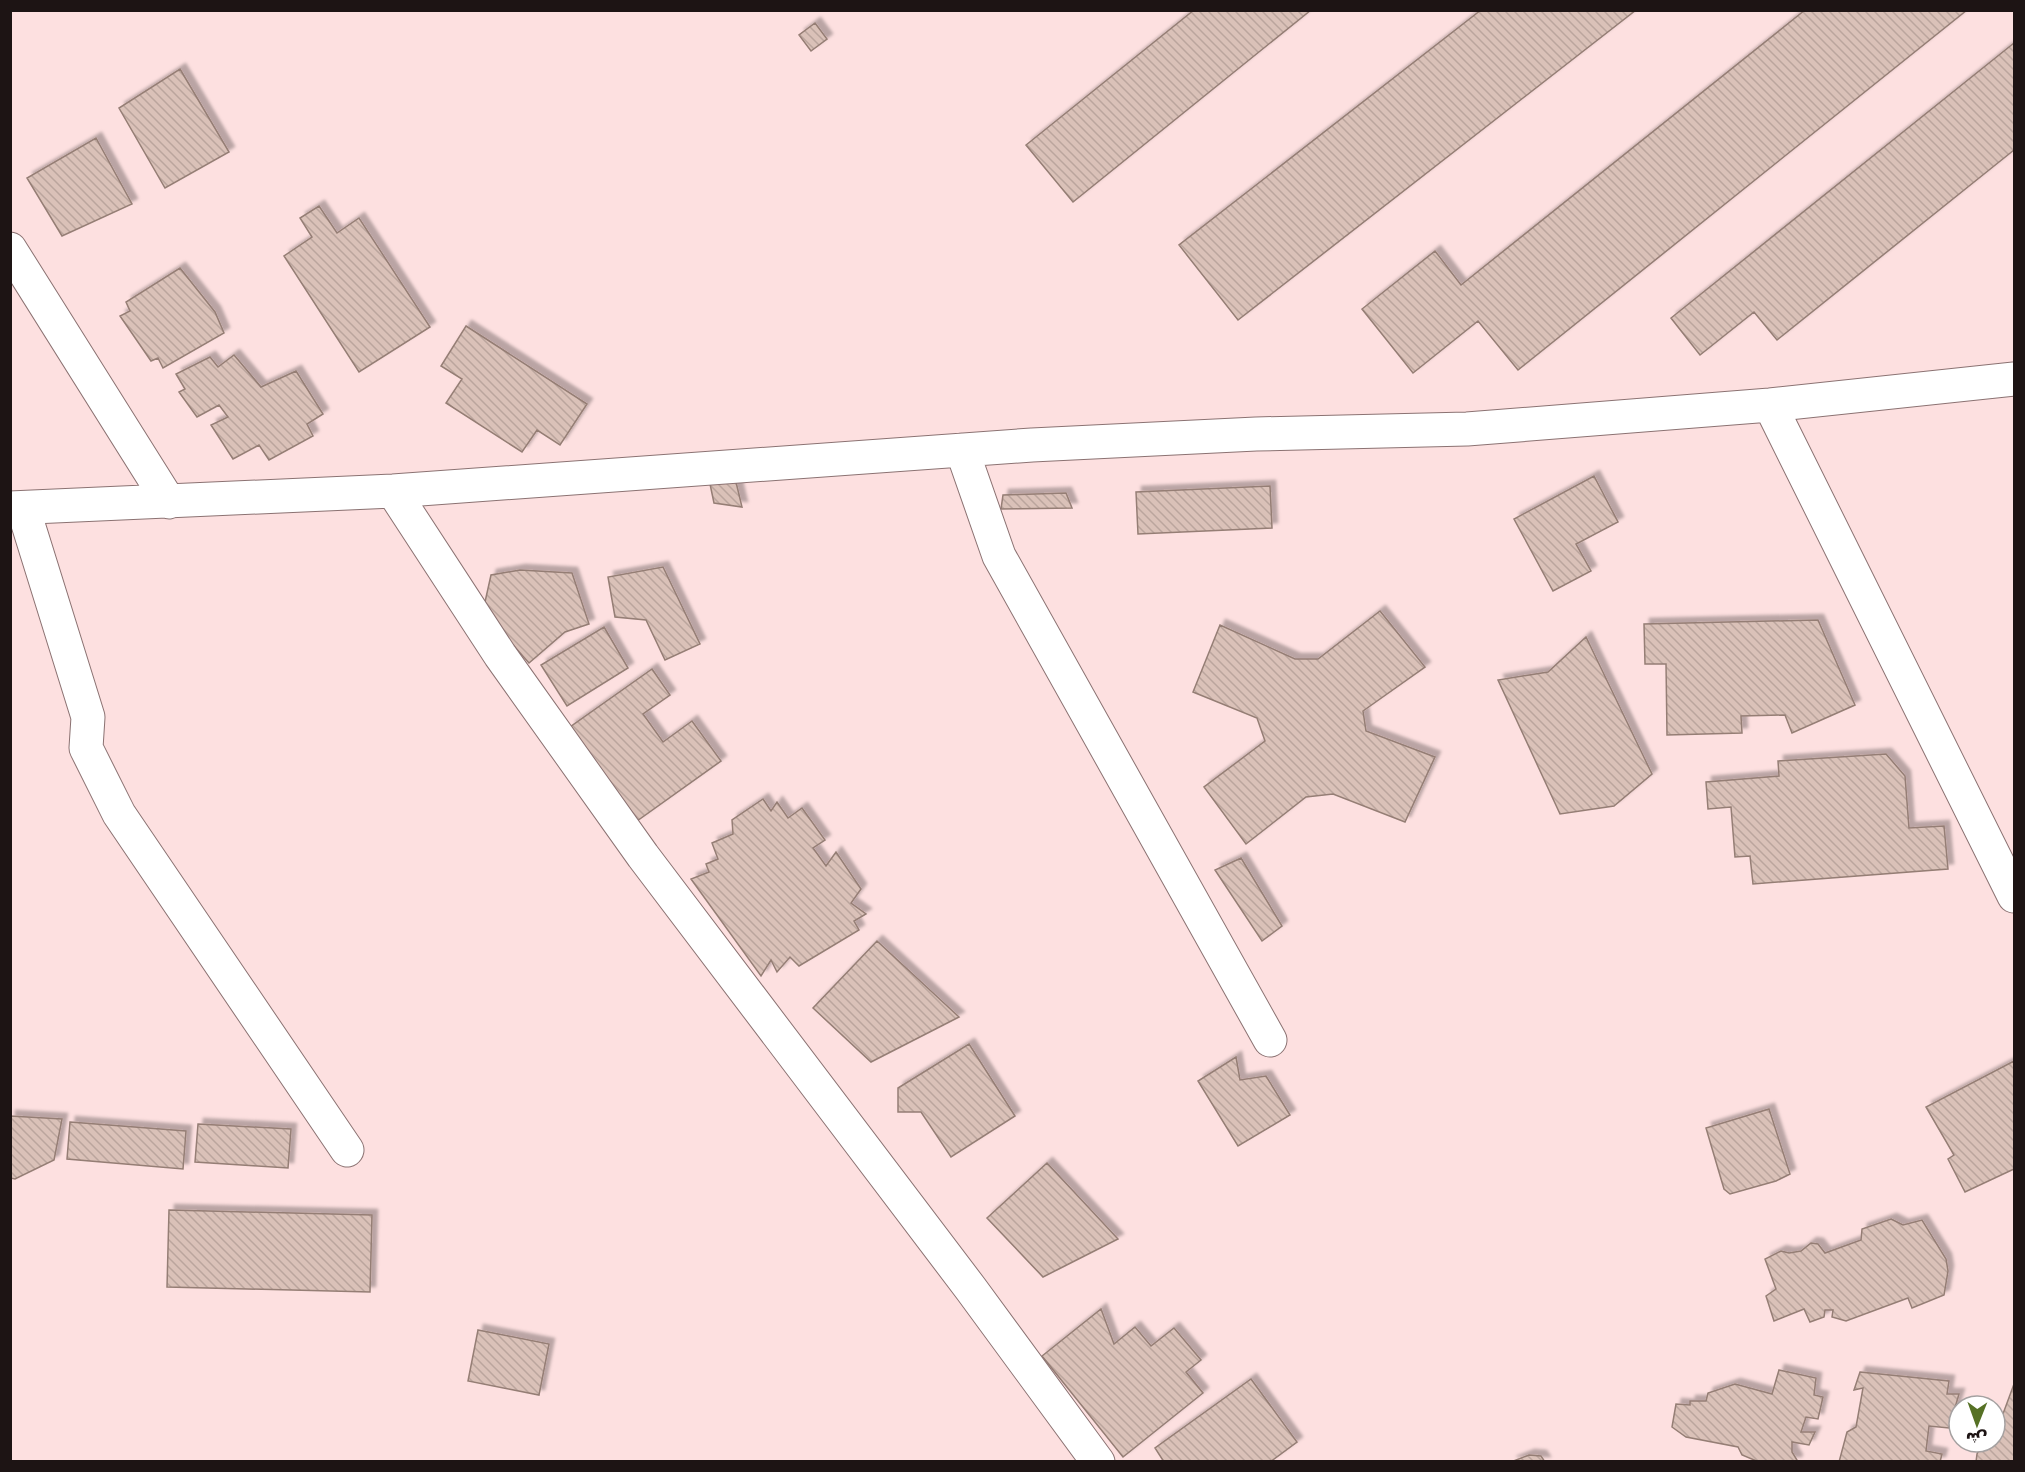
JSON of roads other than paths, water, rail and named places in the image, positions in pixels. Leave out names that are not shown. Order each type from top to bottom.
[{"type":"street","points":[[10,249],[169,502]]},
{"type":"street","points":[[347,1150],[119,814],[86,748],[88,717],[17,508],[393,491],[962,450],[1256,434],[1467,429],[1770,405],[2014,379]]},
{"type":"street","points":[[1770,405],[2014,896]]},
{"type":"street","points":[[962,450],[999,556],[1270,1040]]},
{"type":"street","points":[[393,491],[500,655],[643,856],[1098,1461]]}]
